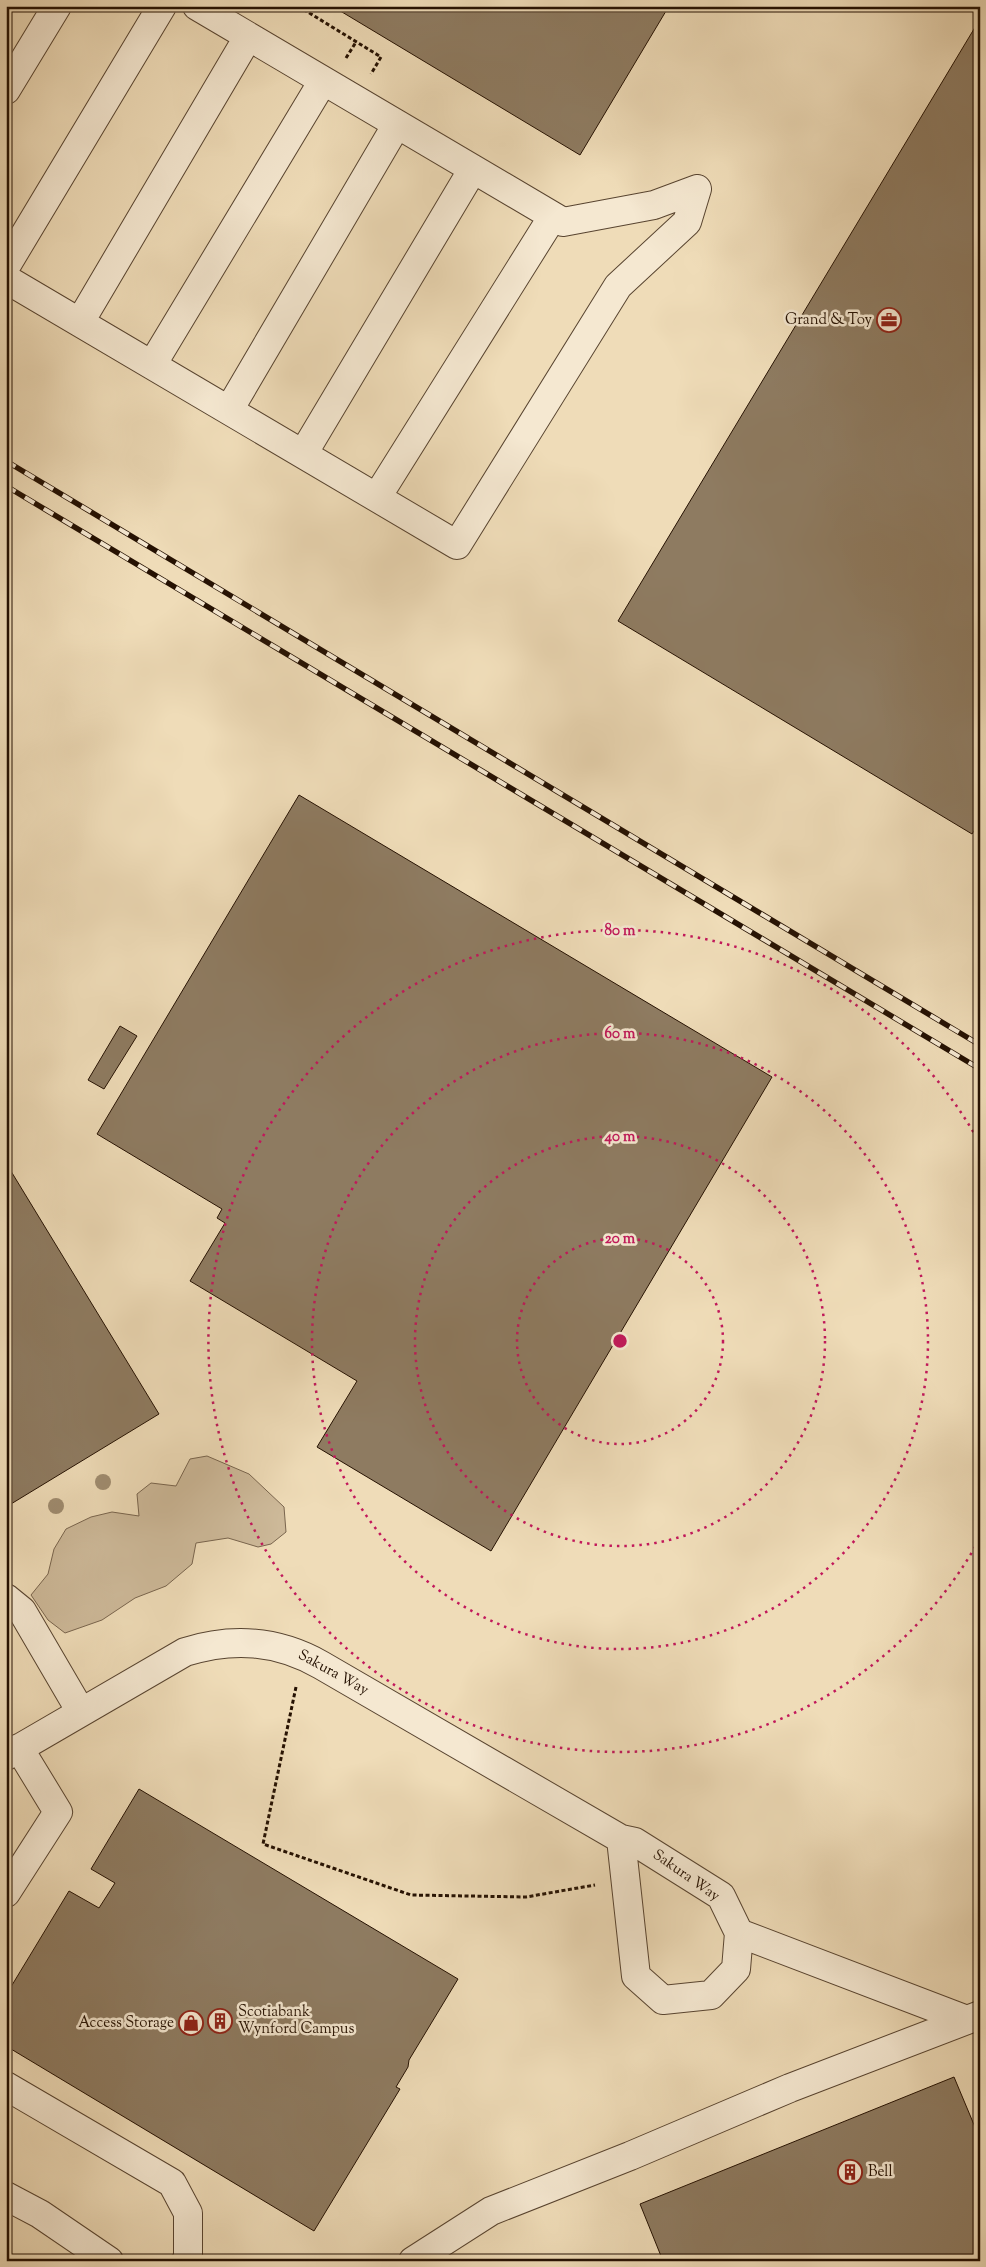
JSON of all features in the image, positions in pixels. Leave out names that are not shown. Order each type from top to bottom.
[{"type":"street","points":[[6,90],[57,6]]},
{"type":"street","points":[[6,266],[162,6]]},
{"type":"street","points":[[6,279],[457,545],[618,286],[687,222],[697,190],[654,205],[563,222],[197,6]]},
{"type":"street","points":[[80,322],[248,37]]},
{"type":"street","points":[[152,365],[323,81]]},
{"type":"street","points":[[229,410],[397,124]]},
{"type":"street","points":[[303,454],[473,169]]},
{"type":"street","points":[[377,497],[554,216]]},
{"type":"street","points":[[6,1598],[22,1611],[81,1712]]},
{"type":"street","name":"Sakura Way","points":[[13,1752],[172,1658],[199,1648],[227,1642],[255,1642],[276,1646],[302,1655],[621,1839],[635,1842],[721,1896],[739,1934]]},
{"type":"street","points":[[6,1893],[58,1812],[13,1752]]},
{"type":"street","points":[[621,1839],[636,1976],[663,2000],[711,1995],[736,1969],[739,1934],[973,2018]]},
{"type":"street","points":[[413,2261],[491,2211],[630,2156],[790,2088],[973,2018]]},
{"type":"street","points":[[6,2086],[172,2183],[188,2213],[188,2257],[186,2261]]},
{"type":"street","points":[[6,2196],[40,2214],[109,2261]]},
{"type":"path","points":[[298,6],[382,57],[356,100]]},
{"type":"path","points":[[302,1655],[264,1844],[411,1895],[526,1897],[625,1880]]},
{"type":"shaded area","points":[[207,1456],[249,1474],[284,1507],[286,1532],[271,1544],[258,1547],[228,1538],[196,1543],[192,1564],[166,1586],[135,1598],[102,1620],[65,1633],[48,1620],[31,1595],[48,1574],[54,1549],[66,1529],[91,1517],[112,1512],[139,1516],[137,1494],[151,1483],[176,1486],[190,1459]]},
{"type":"building","points":[[332,6],[669,6],[580,155]]},
{"type":"building","name":"Grand & Toy","points":[[980,19],[980,822],[972,834],[618,621]]},
{"type":"building","points":[[299,795],[772,1077],[491,1551],[317,1447],[357,1381],[190,1281],[225,1223],[217,1218],[222,1209],[97,1134]]},
{"type":"building","points":[[120,1026],[137,1036],[104,1089],[88,1080]]},
{"type":"building","points":[[6,1163],[159,1414],[6,1507]]},
{"type":"building","name":"Scotiabank Wynford Campus","points":[[139,1789],[458,1979],[409,2060],[408,2067],[396,2087],[400,2089],[314,2231],[6,2046],[6,1995],[69,1891],[99,1908],[115,1883],[91,1869]]},
{"type":"building","name":"Bell","points":[[954,2077],[980,2139],[980,2261],[663,2261],[640,2204]]},
{"type":"railway","points":[[6,461],[980,1045]]},
{"type":"railway","points":[[6,486],[980,1069]]},
{"type":"place","name":"Grand & Toy","points":[[889,320]]},
{"type":"place","name":"Scotiabank Wynford Campus","points":[[220,2021]]},
{"type":"place","name":"Access Storage","points":[[191,2023]]},
{"type":"place","name":"Bell","points":[[850,2172]]}]
